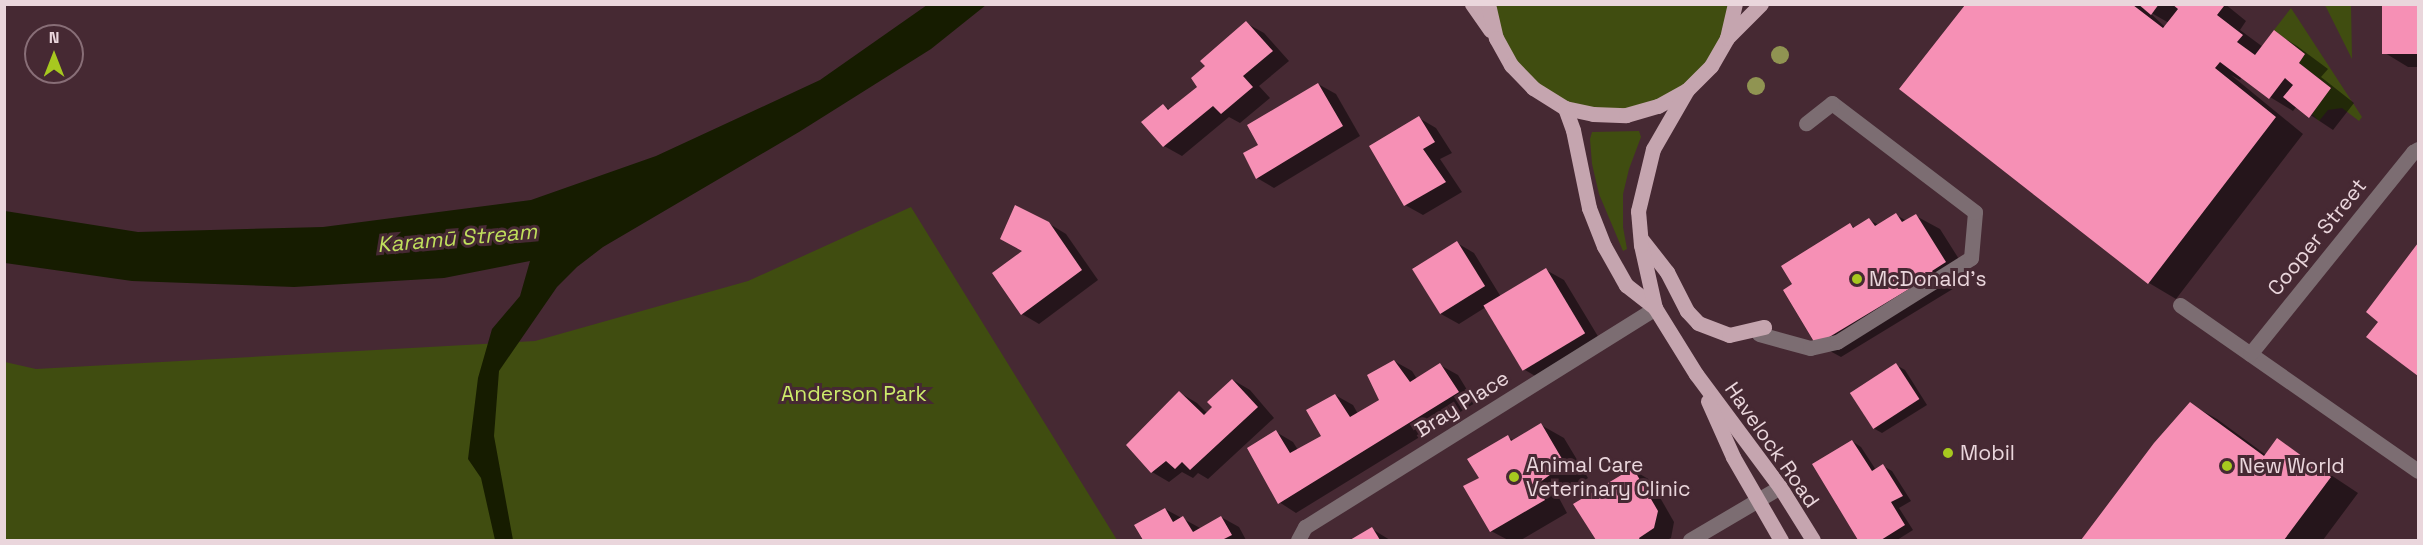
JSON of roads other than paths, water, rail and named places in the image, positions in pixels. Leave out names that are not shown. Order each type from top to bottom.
[{"type":"main road","points":[[1472,4],[1496,38],[1511,65],[1533,88],[1565,108],[1593,114],[1626,115],[1658,106],[1687,90],[1711,66],[1727,38],[1761,4]]},
{"type":"main road","points":[[1488,4],[1496,38]]},
{"type":"main road","points":[[1727,38],[1735,4]]},
{"type":"main road","name":"Havelock Road","points":[[1655,308],[1640,238],[1638,211],[1653,149],[1687,90]]},
{"type":"main road","name":"Havelock Road","points":[[1565,108],[1574,130],[1589,207],[1604,246],[1626,285],[1655,308],[1696,374],[1780,487],[1813,540]]},
{"type":"main road","points":[[1640,238],[1667,272],[1687,311],[1698,323],[1729,335],[1761,330]]},
{"type":"main road","name":"Havelock Road","points":[[1696,374],[1733,457],[1781,540]]},
{"type":"street","points":[[1761,330],[1810,348],[1837,342],[1971,258],[1976,212],[1832,103],[1806,123]]},
{"type":"street","name":"Cooper Street","points":[[2250,354],[2413,152],[2418,149]]},
{"type":"street","points":[[2180,305],[2418,471]]},
{"type":"street","name":"Bray Place","points":[[1298,540],[1305,527],[1655,308]]},
{"type":"street","points":[[1690,540],[1780,487]]},
{"type":"water","name":"Karamū Stream","points":[[927,5],[986,5],[931,49],[799,132],[603,247],[577,267],[557,287],[499,371],[494,436],[513,540],[495,540],[481,478],[468,459],[478,378],[492,329],[520,296],[530,261],[444,278],[294,287],[132,281],[5,263],[5,211],[138,232],[323,227],[531,200],[656,156],[820,80]]},
{"type":"place","name":"McDonald's","points":[[1857,279]]},
{"type":"place","name":"Mobil","points":[[1948,453]]},
{"type":"place","name":"New World","points":[[2227,466]]},
{"type":"place","name":"Animal Care Veterinary Clinic","points":[[1514,477]]},
{"type":"park label","name":"Anderson Park","points":[[854,394]]}]
